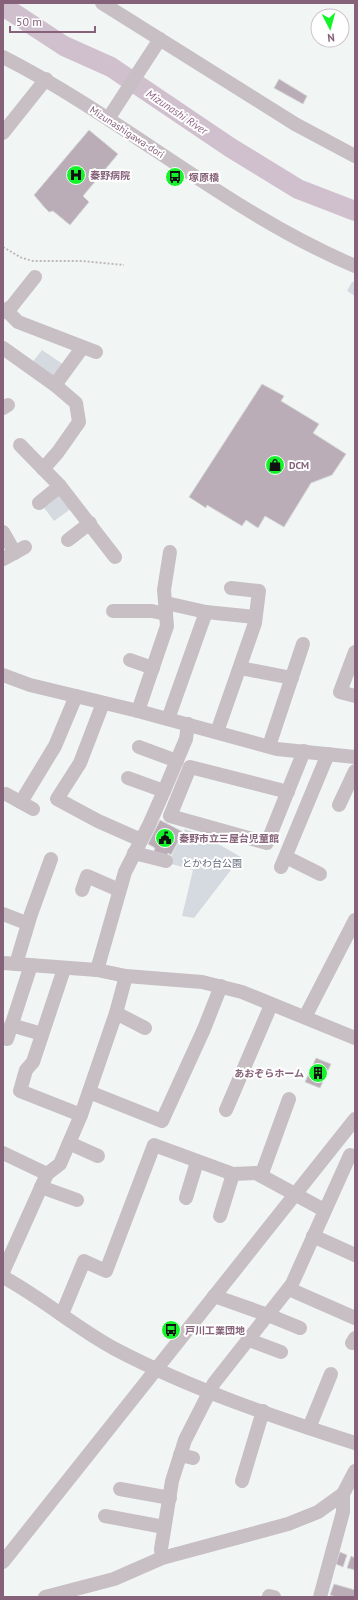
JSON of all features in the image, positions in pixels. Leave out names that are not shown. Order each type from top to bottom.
[{"type":"street","points":[[102,3],[295,124],[355,156]]},
{"type":"street","points":[[108,119],[160,39]]},
{"type":"street","name":"Mizunashigawa-dori","points":[[3,57],[46,79],[266,222],[355,266]]},
{"type":"street","points":[[3,133],[46,79]]},
{"type":"street","points":[[35,277],[12,306],[5,312],[18,322],[82,348],[96,352]]},
{"type":"street","points":[[3,348],[55,385],[76,403],[79,422],[58,452],[43,469]]},
{"type":"street","points":[[55,385],[82,348]]},
{"type":"street","points":[[20,445],[60,486],[90,523],[115,558]]},
{"type":"street","points":[[39,503],[60,486]]},
{"type":"street","points":[[68,540],[90,523]]},
{"type":"street","points":[[3,532],[14,553]]},
{"type":"street","points":[[138,711],[167,626],[164,590],[170,552]]},
{"type":"street","points":[[217,732],[255,623],[255,617],[265,592],[231,588]]},
{"type":"street","points":[[113,611],[152,611],[166,609],[255,617]]},
{"type":"street","points":[[168,719],[206,612]]},
{"type":"street","points":[[269,746],[303,644]]},
{"type":"street","points":[[355,652],[340,692],[355,696]]},
{"type":"street","points":[[130,660],[153,668]]},
{"type":"street","points":[[240,668],[292,678]]},
{"type":"street","points":[[3,675],[30,685],[138,711],[269,746],[304,752],[355,757]]},
{"type":"street","points":[[21,802],[55,746],[76,696]]},
{"type":"street","points":[[103,703],[80,763],[57,799],[98,821],[141,840]]},
{"type":"street","points":[[97,970],[119,890],[134,853],[177,761],[186,739],[188,724]]},
{"type":"street","points":[[139,747],[177,761]]},
{"type":"street","points":[[288,792],[280,790],[273,788],[265,786],[258,784],[190,767],[170,816],[267,843],[276,822],[284,801],[287,794],[290,787],[298,766],[304,752]]},
{"type":"street","points":[[320,873],[284,862],[308,817],[328,754]]},
{"type":"street","points":[[339,805],[355,771]]},
{"type":"street","points":[[128,778],[164,791]]},
{"type":"street","points":[[6,794],[33,809]]},
{"type":"street","points":[[134,853],[166,861]]},
{"type":"street","points":[[51,859],[31,914],[10,964],[64,969],[97,970],[126,976],[202,982],[221,986],[242,992],[355,1038]]},
{"type":"street","points":[[82,890],[87,876],[119,890]]},
{"type":"street","points":[[3,914],[21,921]]},
{"type":"street","points":[[304,1018],[355,920]]},
{"type":"street","points":[[7,1039],[31,965]]},
{"type":"street","points":[[64,969],[33,1062],[26,1070],[20,1091],[81,1115]]},
{"type":"street","points":[[3,1272],[47,1174],[60,1164],[81,1115],[116,1013],[126,976]]},
{"type":"street","points":[[89,1092],[162,1121],[204,1029],[221,986]]},
{"type":"street","points":[[226,1110],[271,1005]]},
{"type":"street","points":[[116,1013],[144,1028]]},
{"type":"street","points":[[11,1025],[42,1034]]},
{"type":"street","points":[[261,1176],[290,1099]]},
{"type":"street","points":[[3,1562],[355,1119]]},
{"type":"street","points":[[69,1143],[98,1156]]},
{"type":"street","points":[[62,1314],[79,1258],[106,1271],[154,1145],[233,1174],[256,1173],[324,1210]]},
{"type":"street","points":[[3,1153],[47,1174]]},
{"type":"street","points":[[162,1558],[160,1549],[172,1481],[187,1456],[185,1440],[214,1383],[288,1289],[324,1210],[349,1172],[350,1155]]},
{"type":"street","points":[[186,1198],[197,1162]]},
{"type":"street","points":[[220,1216],[233,1174]]},
{"type":"street","points":[[41,1187],[78,1200]]},
{"type":"street","points":[[313,1236],[355,1255]]},
{"type":"street","points":[[3,1277],[114,1348],[156,1369],[263,1411],[355,1443]]},
{"type":"street","points":[[288,1289],[352,1314]]},
{"type":"street","points":[[214,1296],[300,1328]]},
{"type":"street","points":[[249,1340],[281,1352]]},
{"type":"street","points":[[309,1428],[331,1374]]},
{"type":"street","points":[[242,1480],[256,1451],[263,1411]]},
{"type":"street","points":[[45,1597],[68,1594],[114,1579],[162,1558],[288,1524],[318,1512],[343,1494],[355,1471]]},
{"type":"street","points":[[120,1489],[170,1498]]},
{"type":"street","points":[[320,1597],[343,1512],[343,1494]]},
{"type":"street","points":[[105,1516],[164,1527]]},
{"type":"path","points":[[3,247],[22,258],[33,261],[82,261],[124,265]]},
{"type":"green space","points":[[352,282],[355,282],[355,296],[347,291]]},
{"type":"green space","points":[[42,350],[64,365],[56,377],[31,364]]},
{"type":"green space","points":[[57,493],[72,508],[54,521],[42,505]]},
{"type":"green space","name":"とかわ台公園","points":[[185,829],[208,838],[241,857],[194,918],[182,916],[193,870],[168,863]]},
{"type":"building","points":[[279,79],[307,96],[303,104],[274,88]]},
{"type":"building","name":"秦野病院","points":[[89,130],[118,154],[83,196],[89,202],[70,225],[53,211],[49,212],[34,195]]},
{"type":"building","name":"DCM","points":[[262,384],[284,396],[281,401],[319,424],[313,433],[346,454],[332,475],[311,483],[284,527],[265,516],[258,528],[246,520],[242,526],[207,505],[206,508],[189,497]]},
{"type":"building","name":"秦野市立三屋台児童館","points":[[160,820],[183,832],[171,855],[168,853],[166,858],[154,851],[155,848],[148,844]]},
{"type":"building","name":"あおぞらホーム","points":[[316,1058],[331,1064],[320,1088],[305,1082]]},
{"type":"building","points":[[340,1552],[347,1555],[343,1567],[336,1564]]},
{"type":"building","points":[[351,1556],[355,1558],[355,1570],[347,1568]]},
{"type":"building","points":[[334,1584],[355,1590],[355,1597],[336,1597],[330,1595]]},
{"type":"waterway","name":"Mizunashi River","points":[[3,6],[64,46],[111,67],[231,148],[298,189],[355,211]]},
{"type":"place","name":"秦野病院","points":[[76,175]]},
{"type":"place","name":"塚原橋","points":[[175,177]]},
{"type":"place","name":"DCM","points":[[275,465]]},
{"type":"place","name":"秦野市立三屋台児童館","points":[[165,838]]},
{"type":"place","name":"あおぞらホーム","points":[[318,1073]]},
{"type":"place","name":"戸川工業団地","points":[[171,1330]]}]
